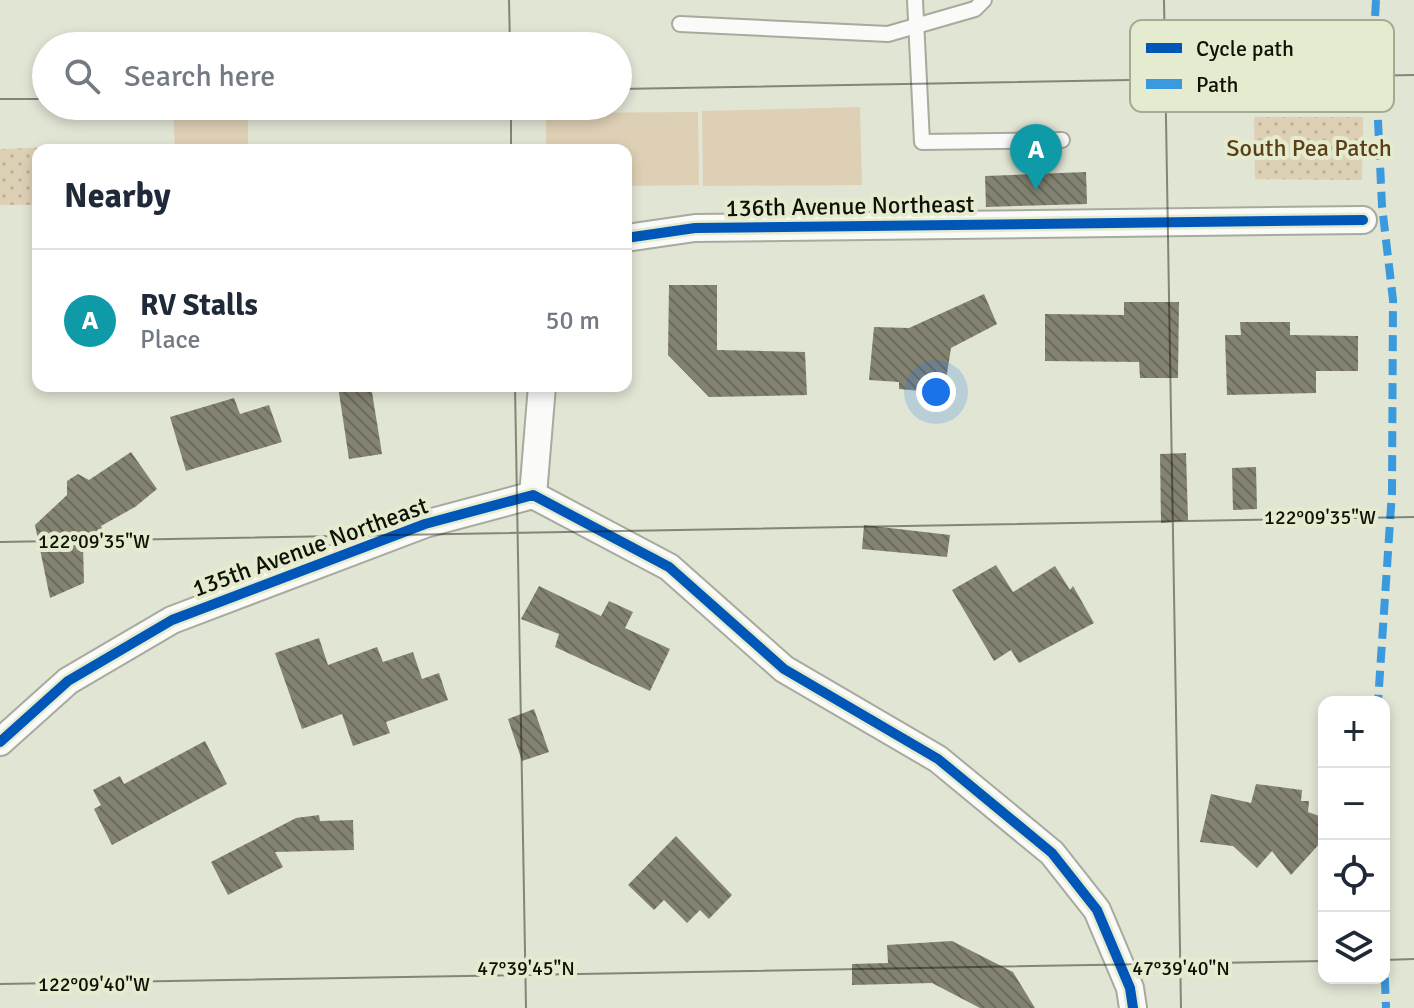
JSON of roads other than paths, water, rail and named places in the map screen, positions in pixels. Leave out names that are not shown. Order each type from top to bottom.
[{"type":"street","name":"136th Avenue Northeast","points":[[632,237],[695,228],[1363,220]]},
{"type":"street","points":[[542,392],[533,495],[669,567],[784,669],[938,759],[1052,853],[1097,910],[1130,988],[1133,1008]]},
{"type":"street","name":"135th Avenue Northeast","points":[[0,742],[68,681],[172,620],[386,538],[533,495]]},
{"type":"lane","points":[[915,0],[922,142],[1062,140]]},
{"type":"lane","points":[[680,24],[888,34],[975,9],[984,0]]},
{"type":"place","name":"RV Stalls","points":[[1036,190]]},
{"type":"park label","name":"South Pea Patch","points":[[1309,148]]}]
